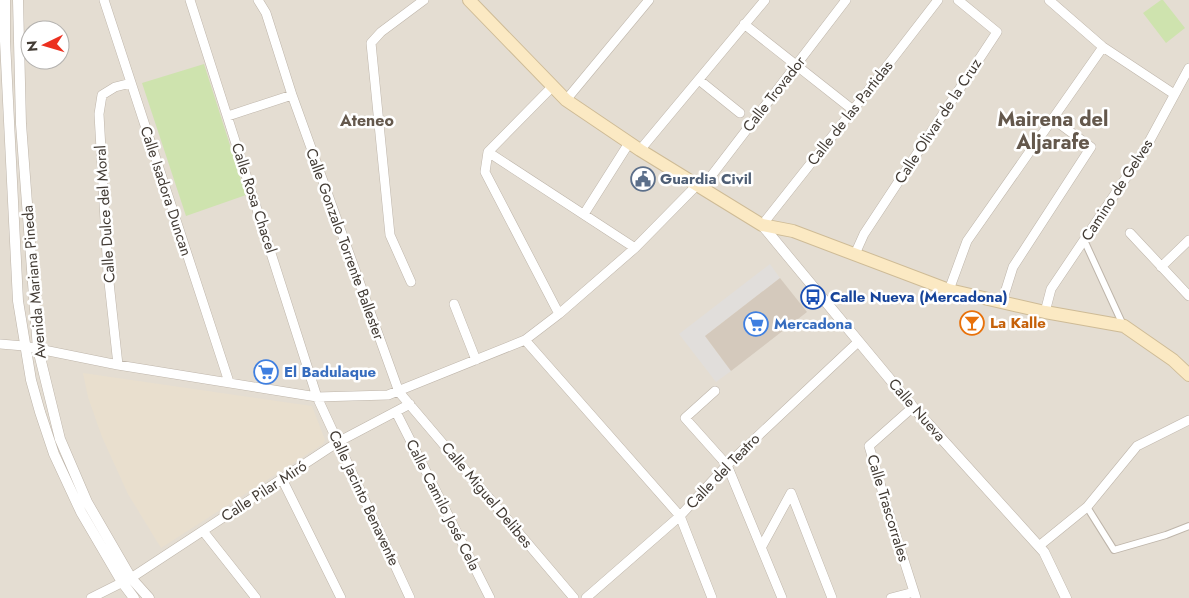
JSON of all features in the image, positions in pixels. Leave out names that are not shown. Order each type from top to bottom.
[{"type":"main road","points":[[469,0],[566,100],[635,147],[762,225],[793,230],[949,290],[1045,312],[1124,326],[1173,360],[1189,375]]},
{"type":"street","name":"Avenida Mariana Pineda","points":[[5,0],[18,301],[31,380],[54,454],[81,512],[126,580],[149,598]]},
{"type":"street","name":"Avenida Mariana Pineda","points":[[18,0],[20,124],[38,348],[60,439],[87,502],[134,598]]},
{"type":"street","name":"Calle Isadora Duncan","points":[[104,0],[229,382]]},
{"type":"street","name":"Calle Rosa Chacel","points":[[190,0],[317,397]]},
{"type":"street","name":"Calle Gonzalo Torrente Ballester","points":[[258,0],[266,13],[292,95],[399,392]]},
{"type":"street","points":[[412,282],[390,235],[371,43],[381,32],[424,0]]},
{"type":"street","points":[[566,100],[649,0]]},
{"type":"street","points":[[584,214],[635,147],[699,80],[765,0]]},
{"type":"street","name":"Calle Trovador","points":[[0,344],[38,348],[118,365],[317,397],[388,395],[399,392],[525,340],[559,314],[635,248],[699,186],[846,0]]},
{"type":"street","name":"Calle de las Partidas","points":[[762,225],[854,110],[938,0]]},
{"type":"street","name":"Calle Olivar de la Cruz","points":[[855,254],[864,234],[997,32],[958,0]]},
{"type":"street","points":[[1049,0],[1103,47],[1174,94]]},
{"type":"street","points":[[744,24],[854,110]]},
{"type":"street","points":[[949,290],[967,241],[1103,47]]},
{"type":"street","name":"Camino de Gelves","points":[[1045,312],[1051,289],[1144,152],[1189,68]]},
{"type":"street","points":[[699,80],[740,113]]},
{"type":"street","name":"Calle Dulce del Moral","points":[[118,365],[108,273],[98,114],[102,95],[115,87],[131,83]]},
{"type":"street","points":[[552,87],[488,152],[485,172],[559,314]]},
{"type":"street","points":[[228,116],[292,95]]},
{"type":"street","points":[[1002,302],[1013,267],[1091,147],[1053,118]]},
{"type":"street","points":[[488,152],[635,248]]},
{"type":"street","name":"Calle Nueva","points":[[762,225],[913,407],[1044,552],[1066,598]]},
{"type":"street","points":[[778,245],[783,238],[784,229]]},
{"type":"street","points":[[1130,233],[1189,296]]},
{"type":"street","points":[[1084,240],[1124,326]]},
{"type":"street","points":[[1161,267],[1189,240]]},
{"type":"street","points":[[454,304],[476,360]]},
{"type":"street","points":[[525,340],[680,516],[712,598]]},
{"type":"street","name":"Calle del Teatro","points":[[586,598],[680,516],[727,464],[858,342]]},
{"type":"street","points":[[715,391],[685,418],[727,464],[782,598]]},
{"type":"street","name":"Calle Miguel Delibes","points":[[399,392],[574,598]]},
{"type":"street","name":"Calle Jacinto Benavente","points":[[317,397],[410,598]]},
{"type":"street","name":"Calle Pilar Miró","points":[[91,598],[126,580],[338,442],[410,404]]},
{"type":"street","name":"Calle Trascorrales","points":[[913,407],[869,446],[886,507],[915,595]]},
{"type":"street","name":"Calle Camilo José Cela","points":[[396,412],[490,598]]},
{"type":"street","points":[[1038,546],[1087,507],[1137,446],[1189,420]]},
{"type":"street","points":[[282,479],[341,598]]},
{"type":"street","points":[[762,546],[791,493],[832,598]]},
{"type":"street","points":[[1087,507],[1114,550],[1166,535],[1189,526]]},
{"type":"street","points":[[203,531],[256,598]]},
{"type":"street","points":[[891,598],[915,595]]},
{"type":"shaded area","points":[[0,0],[1189,0],[1189,598],[0,598]]},
{"type":"shaded area","points":[[770,264],[780,278],[705,336],[731,371],[716,382],[679,334]]},
{"type":"shaded area","points":[[83,373],[312,406],[325,440],[323,444],[161,548],[128,494],[102,437],[88,397]]},
{"type":"green space","points":[[1163,0],[1185,28],[1166,43],[1143,13]]},
{"type":"green space","points":[[204,64],[246,195],[186,216],[142,83]]},
{"type":"building","name":"Mercadona","points":[[780,278],[807,312],[731,371],[705,336]]},
{"type":"place","name":"Guardia Civil","points":[[643,179]]},
{"type":"place","name":"Calle Nueva (Mercadona)","points":[[813,297]]},
{"type":"place","name":"La Kalle","points":[[972,323]]},
{"type":"place","name":"Mercadona","points":[[756,324]]},
{"type":"place","name":"El Badulaque","points":[[266,372]]},
{"type":"district","name":"Ateneo","points":[[367,120]]},
{"type":"district","name":"Mairena del Aljarafe","points":[[1053,130]]}]
